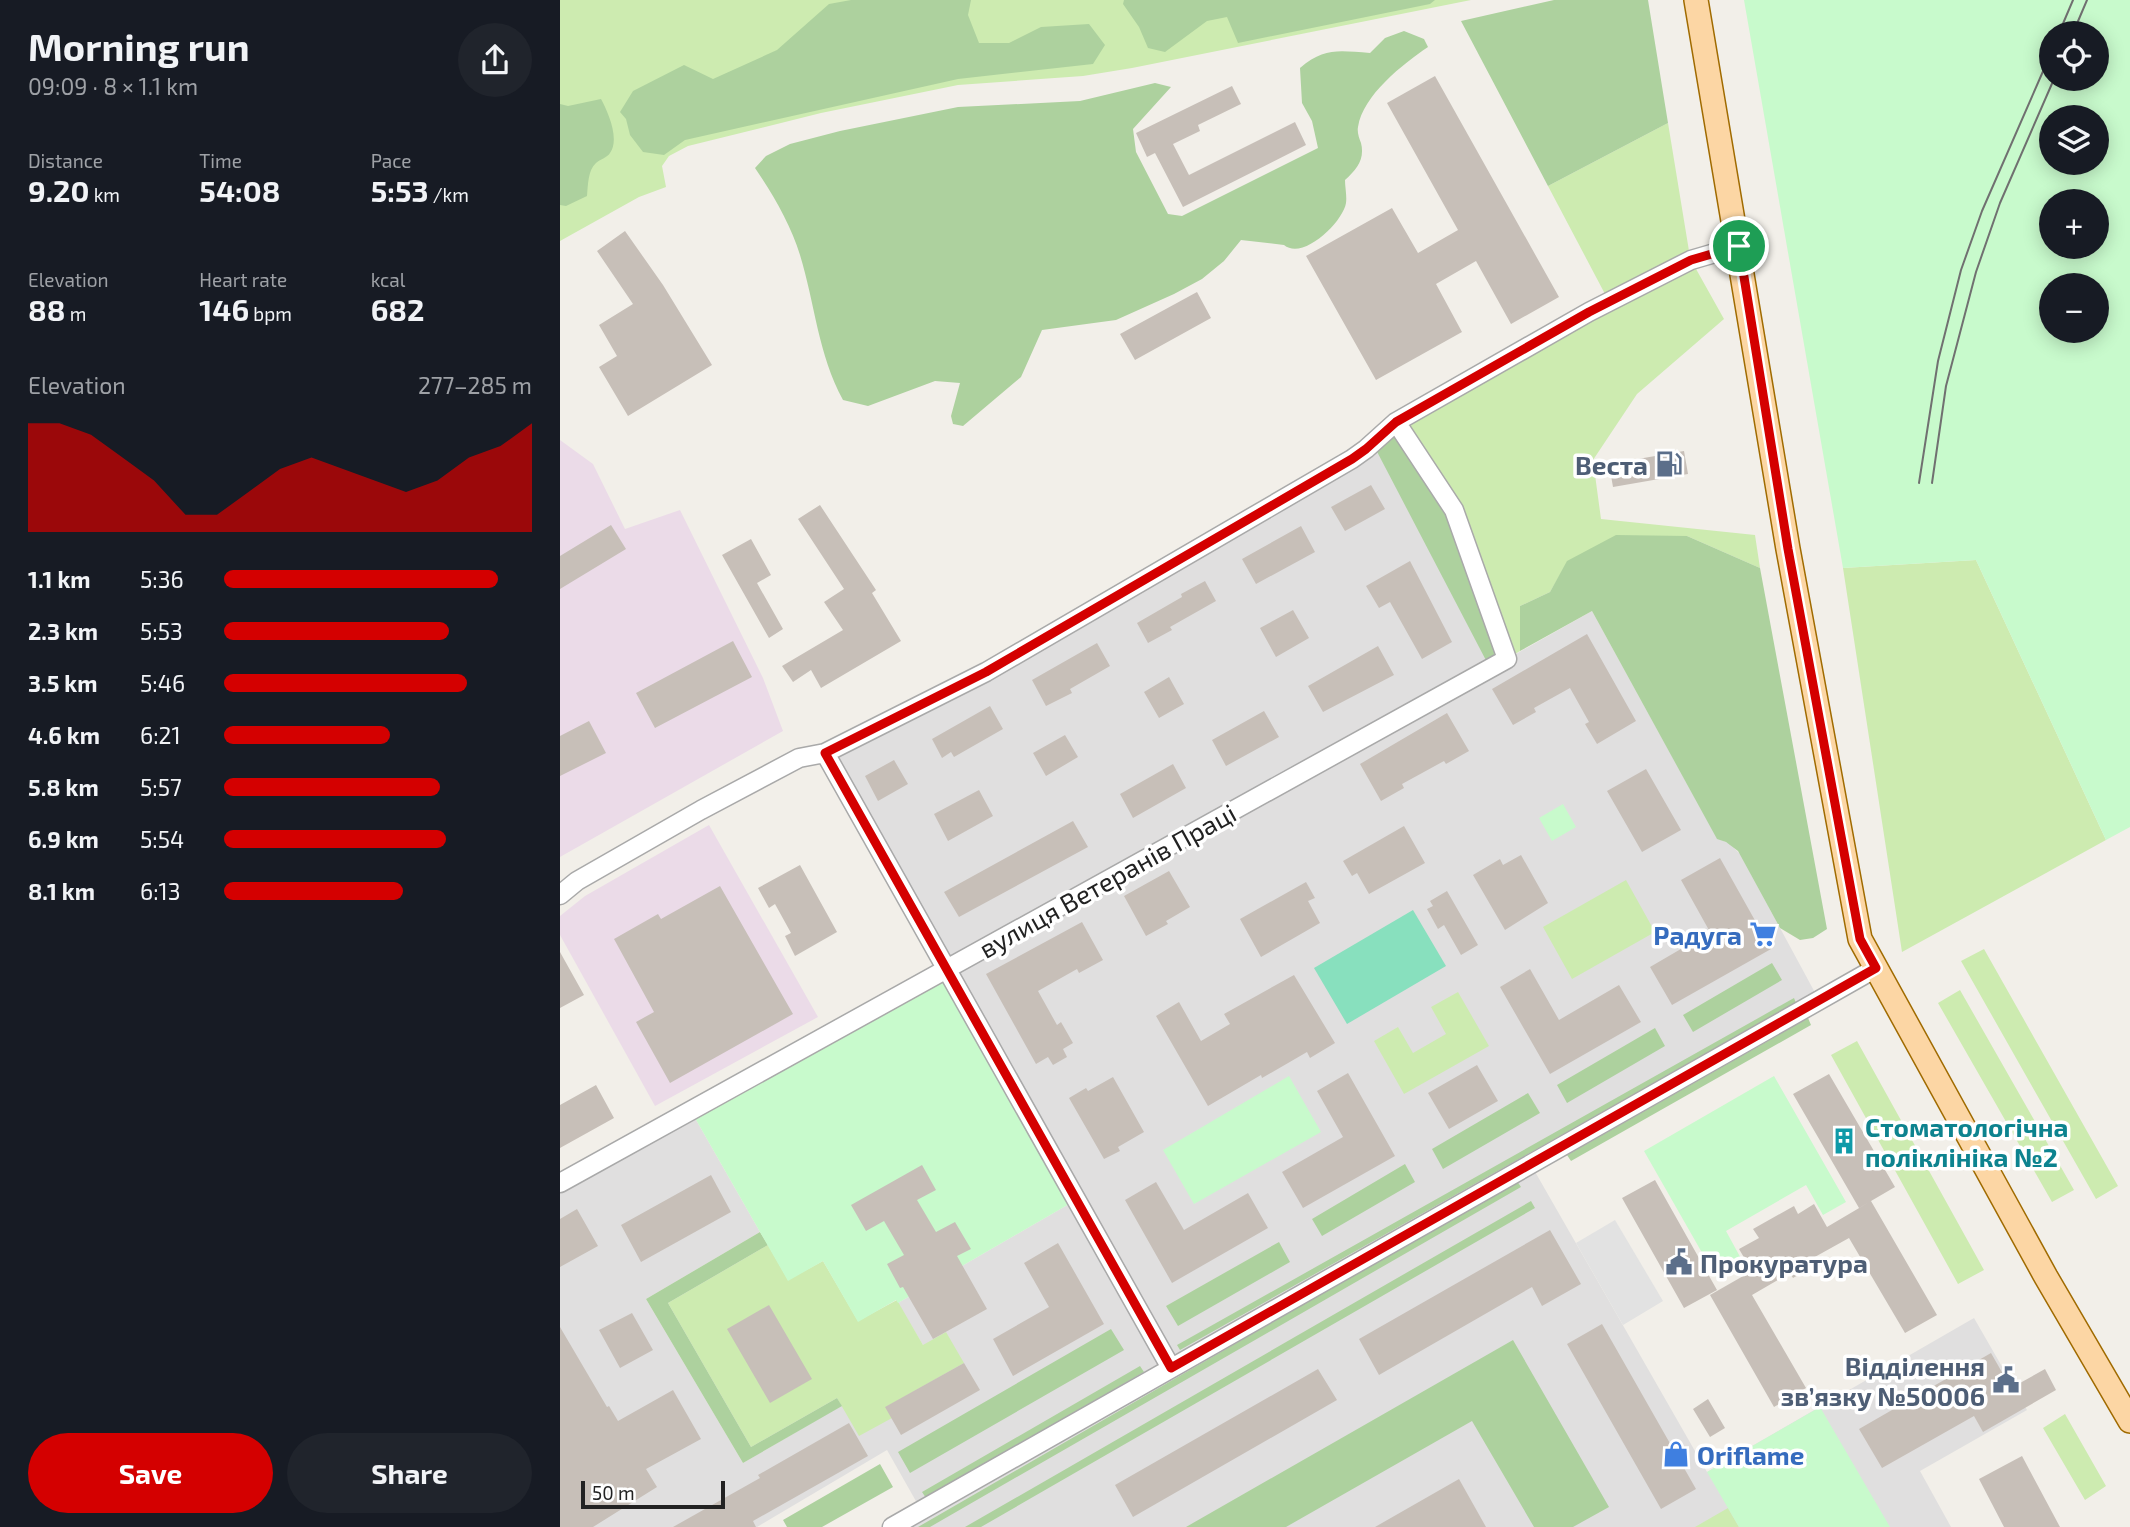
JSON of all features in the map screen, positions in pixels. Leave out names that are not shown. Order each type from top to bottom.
[{"type":"main road","points":[[1696,0],[1788,549],[1860,939],[2046,1277],[2130,1421]]},
{"type":"street","points":[[560,895],[577,881],[799,758],[825,753],[997,665],[1352,459],[1396,422],[1589,312],[1691,260],[1739,246]]},
{"type":"street","name":"вулиця Ветеранів Праці","points":[[560,1183],[1507,659],[1454,510],[1396,422]]},
{"type":"street","points":[[825,753],[1171,1368]]},
{"type":"street","points":[[892,1527],[1876,968]]},
{"type":"shaded area","points":[[560,440],[593,464],[625,529],[680,510],[763,678],[783,731],[560,857]]},
{"type":"shaded area","points":[[1373,444],[1507,659],[1592,611],[1717,838],[1730,844],[1740,854],[1819,1000],[1530,1163],[1707,1472],[1974,1318],[2027,1410],[1920,1471],[1951,1527],[907,1527],[921,1510],[887,1450],[757,1527],[560,1527],[560,1183],[691,1111],[760,1232],[646,1299],[743,1463],[856,1397],[923,1345],[898,1303],[1076,1200],[825,753]]},
{"type":"shaded area","points":[[709,825],[818,1017],[655,1106],[560,935],[560,916],[585,896]]},
{"type":"shaded area","points":[[1615,1220],[1663,1301],[1623,1325],[1576,1243]]},
{"type":"green space","points":[[560,0],[1471,0],[1132,68],[1083,76],[958,85],[821,113],[688,146],[669,156],[662,166],[666,187],[639,197],[560,241]]},
{"type":"green space","points":[[851,0],[971,0],[968,15],[979,43],[1009,43],[1041,27],[1089,24],[1105,45],[1093,64],[958,79],[685,140],[664,155],[643,152],[630,135],[626,119],[620,112],[633,91],[684,65],[713,79],[777,50],[829,4]]},
{"type":"green space","points":[[1124,0],[1435,0],[1430,4],[1238,43],[1227,17],[1207,21],[1165,52],[1148,48],[1139,27],[1123,4]]},
{"type":"green space","points":[[1554,0],[1648,0],[1668,123],[1548,186],[1461,21]]},
{"type":"green space","points":[[1744,0],[2130,0],[2130,827],[2106,840],[1976,560],[1843,568]]},
{"type":"green space","points":[[1404,31],[1424,39],[1428,47],[1385,81],[1368,103],[1361,115],[1358,129],[1361,159],[1345,180],[1346,200],[1343,211],[1330,229],[1311,244],[1292,249],[1284,245],[1241,240],[1224,261],[1202,279],[1174,294],[1116,320],[1042,330],[1021,377],[963,426],[953,424],[951,416],[960,383],[935,381],[868,406],[843,400],[822,347],[805,273],[792,232],[755,168],[766,156],[790,144],[840,131],[958,107],[1080,101],[1155,83],[1171,87],[1133,129],[1136,152],[1168,214],[1182,216],[1318,148],[1312,121],[1302,103],[1300,68],[1325,53],[1370,53],[1385,38]]},
{"type":"green space","points":[[601,99],[612,126],[613,147],[609,155],[596,163],[591,170],[587,196],[566,206],[560,205],[560,104],[568,106]]},
{"type":"green space","points":[[1668,123],[1689,251],[1605,294],[1548,186]]},
{"type":"green space","points":[[1691,260],[1724,319],[1637,394],[1593,460],[1601,519],[1755,535],[1760,568],[1687,536],[1568,561],[1550,592],[1520,606],[1520,651],[1507,659],[1396,422]]},
{"type":"green space","points":[[1396,422],[1454,510],[1507,659],[1490,668],[1373,444]]},
{"type":"green space","points":[[1616,535],[1687,536],[1760,568],[1827,929],[1813,938],[1800,940],[1780,928],[1738,851],[1717,839],[1592,611],[1520,651],[1520,606],[1550,592],[1567,561]]},
{"type":"green space","points":[[1976,560],[2106,840],[1902,952],[1843,568]]},
{"type":"green space","points":[[1563,804],[1576,827],[1552,841],[1539,818]]},
{"type":"green space","points":[[1626,880],[1655,932],[1572,979],[1543,927]]},
{"type":"green space","points":[[1413,910],[1446,966],[1347,1024],[1314,968]]},
{"type":"green space","points":[[1984,949],[2118,1186],[2096,1199],[1961,961]]},
{"type":"green space","points":[[1772,963],[1782,980],[1693,1032],[1683,1015]]},
{"type":"green space","points":[[946,968],[1076,1200],[898,1303],[896,1300],[858,1322],[823,1261],[788,1281],[691,1111]]},
{"type":"green space","points":[[1960,990],[2074,1190],[2052,1202],[1938,1003]]},
{"type":"green space","points":[[1458,992],[1489,1046],[1404,1094],[1374,1041],[1398,1027],[1413,1053],[1446,1034],[1431,1007]]},
{"type":"green space","points":[[1794,998],[1796,1003],[1180,1350],[1177,1345]]},
{"type":"green space","points":[[1808,1018],[1811,1025],[1571,1161],[1567,1155]]},
{"type":"green space","points":[[1655,1028],[1665,1046],[1567,1103],[1557,1085]]},
{"type":"green space","points":[[1857,1041],[1984,1270],[1958,1284],[1831,1055]]},
{"type":"green space","points":[[1289,1076],[1321,1132],[1194,1204],[1163,1150]]},
{"type":"green space","points":[[1774,1076],[1846,1202],[1823,1215],[1806,1185],[1726,1231],[1744,1264],[1717,1279],[1644,1151]]},
{"type":"green space","points":[[1528,1093],[1540,1113],[1443,1169],[1432,1149]]},
{"type":"green space","points":[[1405,1164],[1415,1182],[1322,1236],[1312,1219]]},
{"type":"green space","points":[[1517,1181],[1521,1187],[930,1527],[918,1527]]},
{"type":"green space","points":[[1531,1201],[1535,1208],[981,1527],[965,1527]]},
{"type":"green space","points":[[760,1232],[768,1245],[668,1303],[751,1447],[837,1398],[842,1406],[743,1463],[646,1299]]},
{"type":"green space","points":[[1279,1242],[1290,1262],[1178,1326],[1166,1306]]},
{"type":"green space","points":[[768,1245],[788,1280],[823,1261],[858,1321],[897,1300],[923,1345],[946,1332],[964,1363],[886,1407],[892,1418],[859,1436],[837,1398],[751,1447],[668,1303]]},
{"type":"green space","points":[[1111,1329],[1124,1350],[910,1473],[898,1452]]},
{"type":"green space","points":[[1513,1340],[1609,1507],[1573,1527],[1534,1527],[1472,1421],[1286,1527],[1186,1527]]},
{"type":"green space","points":[[1140,1366],[1144,1372],[926,1498],[922,1492]]},
{"type":"green space","points":[[1820,1407],[1890,1527],[1739,1527],[1707,1472]]},
{"type":"green space","points":[[2065,1414],[2106,1486],[2085,1500],[2043,1428]]},
{"type":"green space","points":[[880,1464],[893,1487],[822,1527],[787,1527],[783,1520]]},
{"type":"green space","points":[[1728,1508],[1739,1527],[1695,1527]]},
{"type":"building","points":[[1435,76],[1559,297],[1511,324],[1476,261],[1436,284],[1462,332],[1376,380],[1306,256],[1392,208],[1418,253],[1458,230],[1387,103]]},
{"type":"building","points":[[1232,86],[1241,104],[1198,125],[1200,131],[1173,144],[1189,175],[1295,122],[1306,145],[1183,207],[1155,153],[1147,157],[1136,133]]},
{"type":"building","points":[[625,231],[663,285],[712,365],[628,416],[599,367],[617,356],[599,325],[633,304],[597,251]]},
{"type":"building","points":[[1197,292],[1211,318],[1135,360],[1120,334]]},
{"type":"building","points":[[1684,451],[1688,474],[1613,487],[1609,464]]},
{"type":"building","points":[[1371,485],[1385,509],[1345,531],[1331,507]]},
{"type":"building","points":[[820,505],[876,590],[872,593],[901,641],[821,688],[811,670],[793,682],[782,666],[843,630],[824,602],[844,589],[798,519]]},
{"type":"building","points":[[611,525],[626,549],[560,589],[560,556]]},
{"type":"building","points":[[1301,526],[1315,552],[1256,584],[1242,559]]},
{"type":"building","points":[[751,539],[771,575],[757,583],[783,629],[769,638],[722,555]]},
{"type":"building","points":[[1410,561],[1452,642],[1422,659],[1390,602],[1379,608],[1366,586]]},
{"type":"building","points":[[1205,581],[1216,601],[1148,643],[1137,623]]},
{"type":"building","points":[[1293,610],[1309,638],[1276,657],[1260,628]]},
{"type":"building","points":[[1587,634],[1636,721],[1597,744],[1585,724],[1589,722],[1570,688],[1534,708],[1536,712],[1513,725],[1492,689]]},
{"type":"building","points":[[733,641],[752,677],[655,728],[636,693]]},
{"type":"building","points":[[1097,643],[1110,666],[1070,689],[1072,693],[1046,706],[1032,680]]},
{"type":"building","points":[[1378,646],[1394,675],[1323,712],[1308,686]]},
{"type":"building","points":[[1169,677],[1184,704],[1159,718],[1144,692]]},
{"type":"building","points":[[990,706],[1003,729],[954,757],[951,752],[942,758],[932,739]]},
{"type":"building","points":[[1264,711],[1279,737],[1226,766],[1212,740]]},
{"type":"building","points":[[1447,713],[1469,751],[1402,784],[1404,788],[1381,801],[1360,764]]},
{"type":"building","points":[[589,721],[606,753],[560,776],[560,736]]},
{"type":"building","points":[[1065,735],[1078,757],[1046,776],[1033,753]]},
{"type":"building","points":[[894,760],[908,784],[878,801],[865,776]]},
{"type":"building","points":[[1173,764],[1186,788],[1133,818],[1120,794]]},
{"type":"building","points":[[1646,769],[1681,830],[1642,852],[1607,791]]},
{"type":"building","points":[[979,790],[993,816],[948,841],[934,814]]},
{"type":"building","points":[[1073,821],[1088,847],[959,917],[944,892]]},
{"type":"building","points":[[1404,826],[1425,863],[1369,894],[1357,873],[1352,876],[1343,861]]},
{"type":"building","points":[[1521,855],[1548,903],[1505,930],[1473,875],[1500,859],[1503,865]]},
{"type":"building","points":[[1720,858],[1771,949],[1672,1005],[1650,967],[1710,932],[1681,880]]},
{"type":"building","points":[[800,865],[837,932],[795,956],[785,936],[791,933],[775,904],[769,908],[758,888]]},
{"type":"building","points":[[1169,871],[1190,907],[1146,936],[1124,896]]},
{"type":"building","points":[[1306,882],[1315,898],[1308,901],[1320,923],[1261,957],[1240,919]]},
{"type":"building","points":[[720,886],[793,1014],[670,1083],[636,1022],[654,1012],[614,939],[658,914],[661,919]]},
{"type":"building","points":[[1447,891],[1478,945],[1461,955],[1444,925],[1438,929],[1427,909],[1433,906],[1430,901]]},
{"type":"building","points":[[1082,922],[1103,960],[1079,973],[1077,969],[1038,991],[1057,1025],[1061,1022],[1073,1043],[1063,1049],[1067,1057],[1053,1065],[1048,1057],[1036,1064],[986,974]]},
{"type":"building","points":[[560,952],[584,995],[560,1008]]},
{"type":"building","points":[[1530,969],[1559,1020],[1619,985],[1641,1022],[1550,1074],[1500,987]]},
{"type":"building","points":[[1294,975],[1335,1043],[1310,1058],[1307,1052],[1208,1106],[1156,1016],[1179,1002],[1201,1041],[1230,1024],[1224,1014]]},
{"type":"building","points":[[1477,1065],[1498,1101],[1449,1129],[1428,1093]]},
{"type":"building","points":[[1348,1073],[1395,1156],[1303,1208],[1282,1172],[1343,1137],[1317,1091]]},
{"type":"building","name":"Стоматологічна поліклініка №2","points":[[1829,1074],[1895,1187],[1859,1208],[1793,1094]]},
{"type":"building","points":[[1113,1077],[1144,1132],[1118,1147],[1120,1151],[1104,1159],[1069,1098]]},
{"type":"building","points":[[596,1085],[614,1118],[560,1148],[560,1105]]},
{"type":"building","points":[[922,1165],[936,1190],[917,1200],[936,1232],[955,1222],[971,1249],[957,1256],[987,1309],[933,1339],[887,1264],[904,1255],[884,1221],[866,1231],[851,1205]]},
{"type":"building","points":[[711,1175],[731,1212],[641,1262],[621,1225]]},
{"type":"building","name":"Прокуратура","points":[[1655,1180],[1717,1290],[1684,1308],[1622,1198]]},
{"type":"building","points":[[1156,1182],[1184,1230],[1248,1193],[1268,1228],[1172,1283],[1125,1200]]},
{"type":"building","points":[[1871,1201],[1937,1315],[1905,1333],[1849,1238],[1813,1258],[1817,1264],[1793,1278],[1790,1273],[1752,1295],[1806,1388],[1774,1407],[1710,1295],[1752,1271],[1739,1249],[1759,1238],[1753,1229],[1794,1206],[1798,1214],[1814,1204],[1827,1227]]},
{"type":"building","points":[[577,1209],[598,1246],[560,1267],[560,1219]]},
{"type":"building","points":[[1550,1230],[1581,1284],[1542,1306],[1532,1287],[1379,1375],[1359,1339]]},
{"type":"building","points":[[1058,1243],[1104,1324],[1013,1376],[993,1339],[1049,1307],[1024,1263]]},
{"type":"building","points":[[769,1305],[812,1379],[770,1403],[727,1329]]},
{"type":"building","points":[[632,1313],[653,1350],[620,1368],[599,1330]]},
{"type":"building","points":[[1602,1324],[1696,1489],[1661,1509],[1567,1344]]},
{"type":"building","points":[[560,1327],[618,1421],[673,1390],[701,1439],[646,1469],[657,1487],[593,1527],[560,1527]]},
{"type":"building","points":[[1991,1353],[2011,1388],[2045,1369],[2056,1390],[1983,1432],[1974,1416],[1882,1468],[1859,1429]]},
{"type":"building","points":[[964,1363],[980,1390],[901,1435],[885,1407]]},
{"type":"building","points":[[1318,1369],[1337,1400],[1133,1517],[1115,1485]]},
{"type":"building","points":[[1708,1399],[1725,1428],[1710,1437],[1693,1409]]},
{"type":"building","points":[[849,1423],[868,1456],[753,1521],[756,1527],[673,1527],[760,1478],[758,1475]]},
{"type":"building","points":[[2022,1456],[2060,1527],[2004,1527],[1979,1479]]},
{"type":"building","points":[[1459,1479],[1486,1527],[1375,1527]]},
{"type":"tram line","points":[[2064,21],[2073,0]]},
{"type":"tram line","points":[[2078,21],[2087,0]]},
{"type":"tram line","points":[[1919,483],[1938,361],[1961,270],[1982,211],[2039,80]]},
{"type":"tram line","points":[[1932,483],[1946,386],[1976,272],[2000,203],[2049,91]]},
{"type":"place","name":"Веста","points":[[1669,464]]},
{"type":"place","name":"Радуга","points":[[1763,934]]},
{"type":"place","name":"Стоматологічна поліклініка №2","points":[[1844,1141]]},
{"type":"place","name":"Прокуратура","points":[[1679,1262]]},
{"type":"place","name":"Відділення зв’язку №50006","points":[[2006,1380]]},
{"type":"place","name":"Oriflame","points":[[1676,1454]]},
{"type":"route","points":[[1739,246],[1788,549],[1860,939],[1876,968],[1171,1368],[825,753],[986,672],[1352,459],[1396,422],[1589,312],[1691,260],[1739,246]]}]
